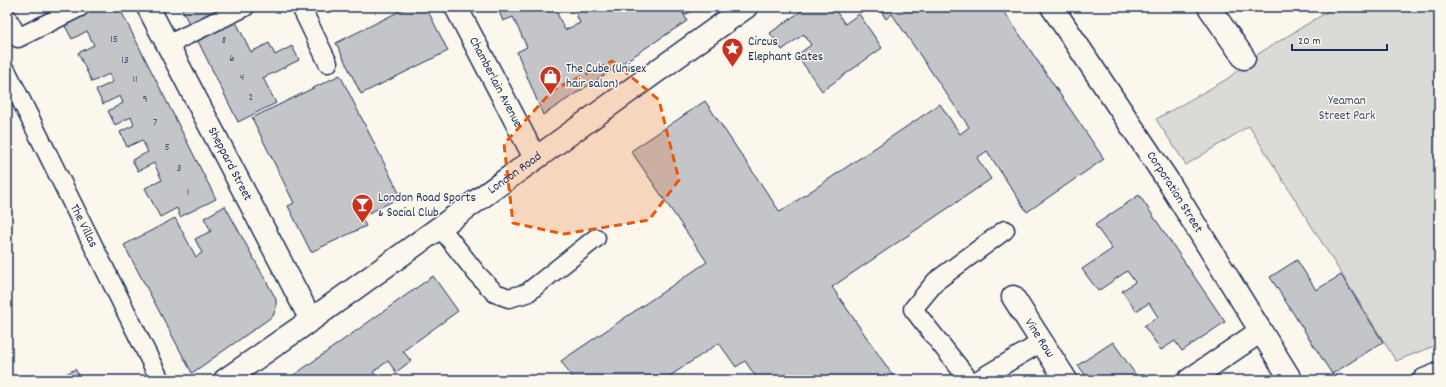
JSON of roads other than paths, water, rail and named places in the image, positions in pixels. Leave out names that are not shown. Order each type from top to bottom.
[{"type":"street","name":"Sheppard Street","points":[[148,7],[311,320]]},
{"type":"street","name":"Chamberlain Avenue","points":[[456,7],[536,158]]},
{"type":"street","name":"London Road","points":[[225,380],[311,320],[746,7]]},
{"type":"street","name":"Corporation Street","points":[[1052,7],[1168,181],[1291,380]]},
{"type":"street","points":[[1209,7],[1244,58]]},
{"type":"street","name":"Vine Row","points":[[1013,297],[1066,380]]},
{"type":"street","points":[[1189,380],[1261,331]]},
{"type":"lane","points":[[7,17],[18,38],[80,7]]},
{"type":"lane","points":[[167,45],[245,7]]},
{"type":"lane","points":[[300,7],[328,63]]},
{"type":"lane","name":"The Villas","points":[[7,72],[160,380]]},
{"type":"lane","points":[[440,227],[477,274],[495,293],[509,298],[527,293],[596,238]]},
{"type":"lane","points":[[969,380],[914,309],[936,281],[1004,230]]},
{"type":"lane","points":[[978,380],[1042,342]]},
{"type":"place","name":"Circus Elephant Gates","points":[[733,68]]},
{"type":"place","name":"The Cube (Unisex hair salon)","points":[[551,96]]},
{"type":"place","name":"London Road Sports & Social Club","points":[[363,224]]},
{"type":"park label","name":"Yeaman Street Park","points":[[1347,108]]}]
